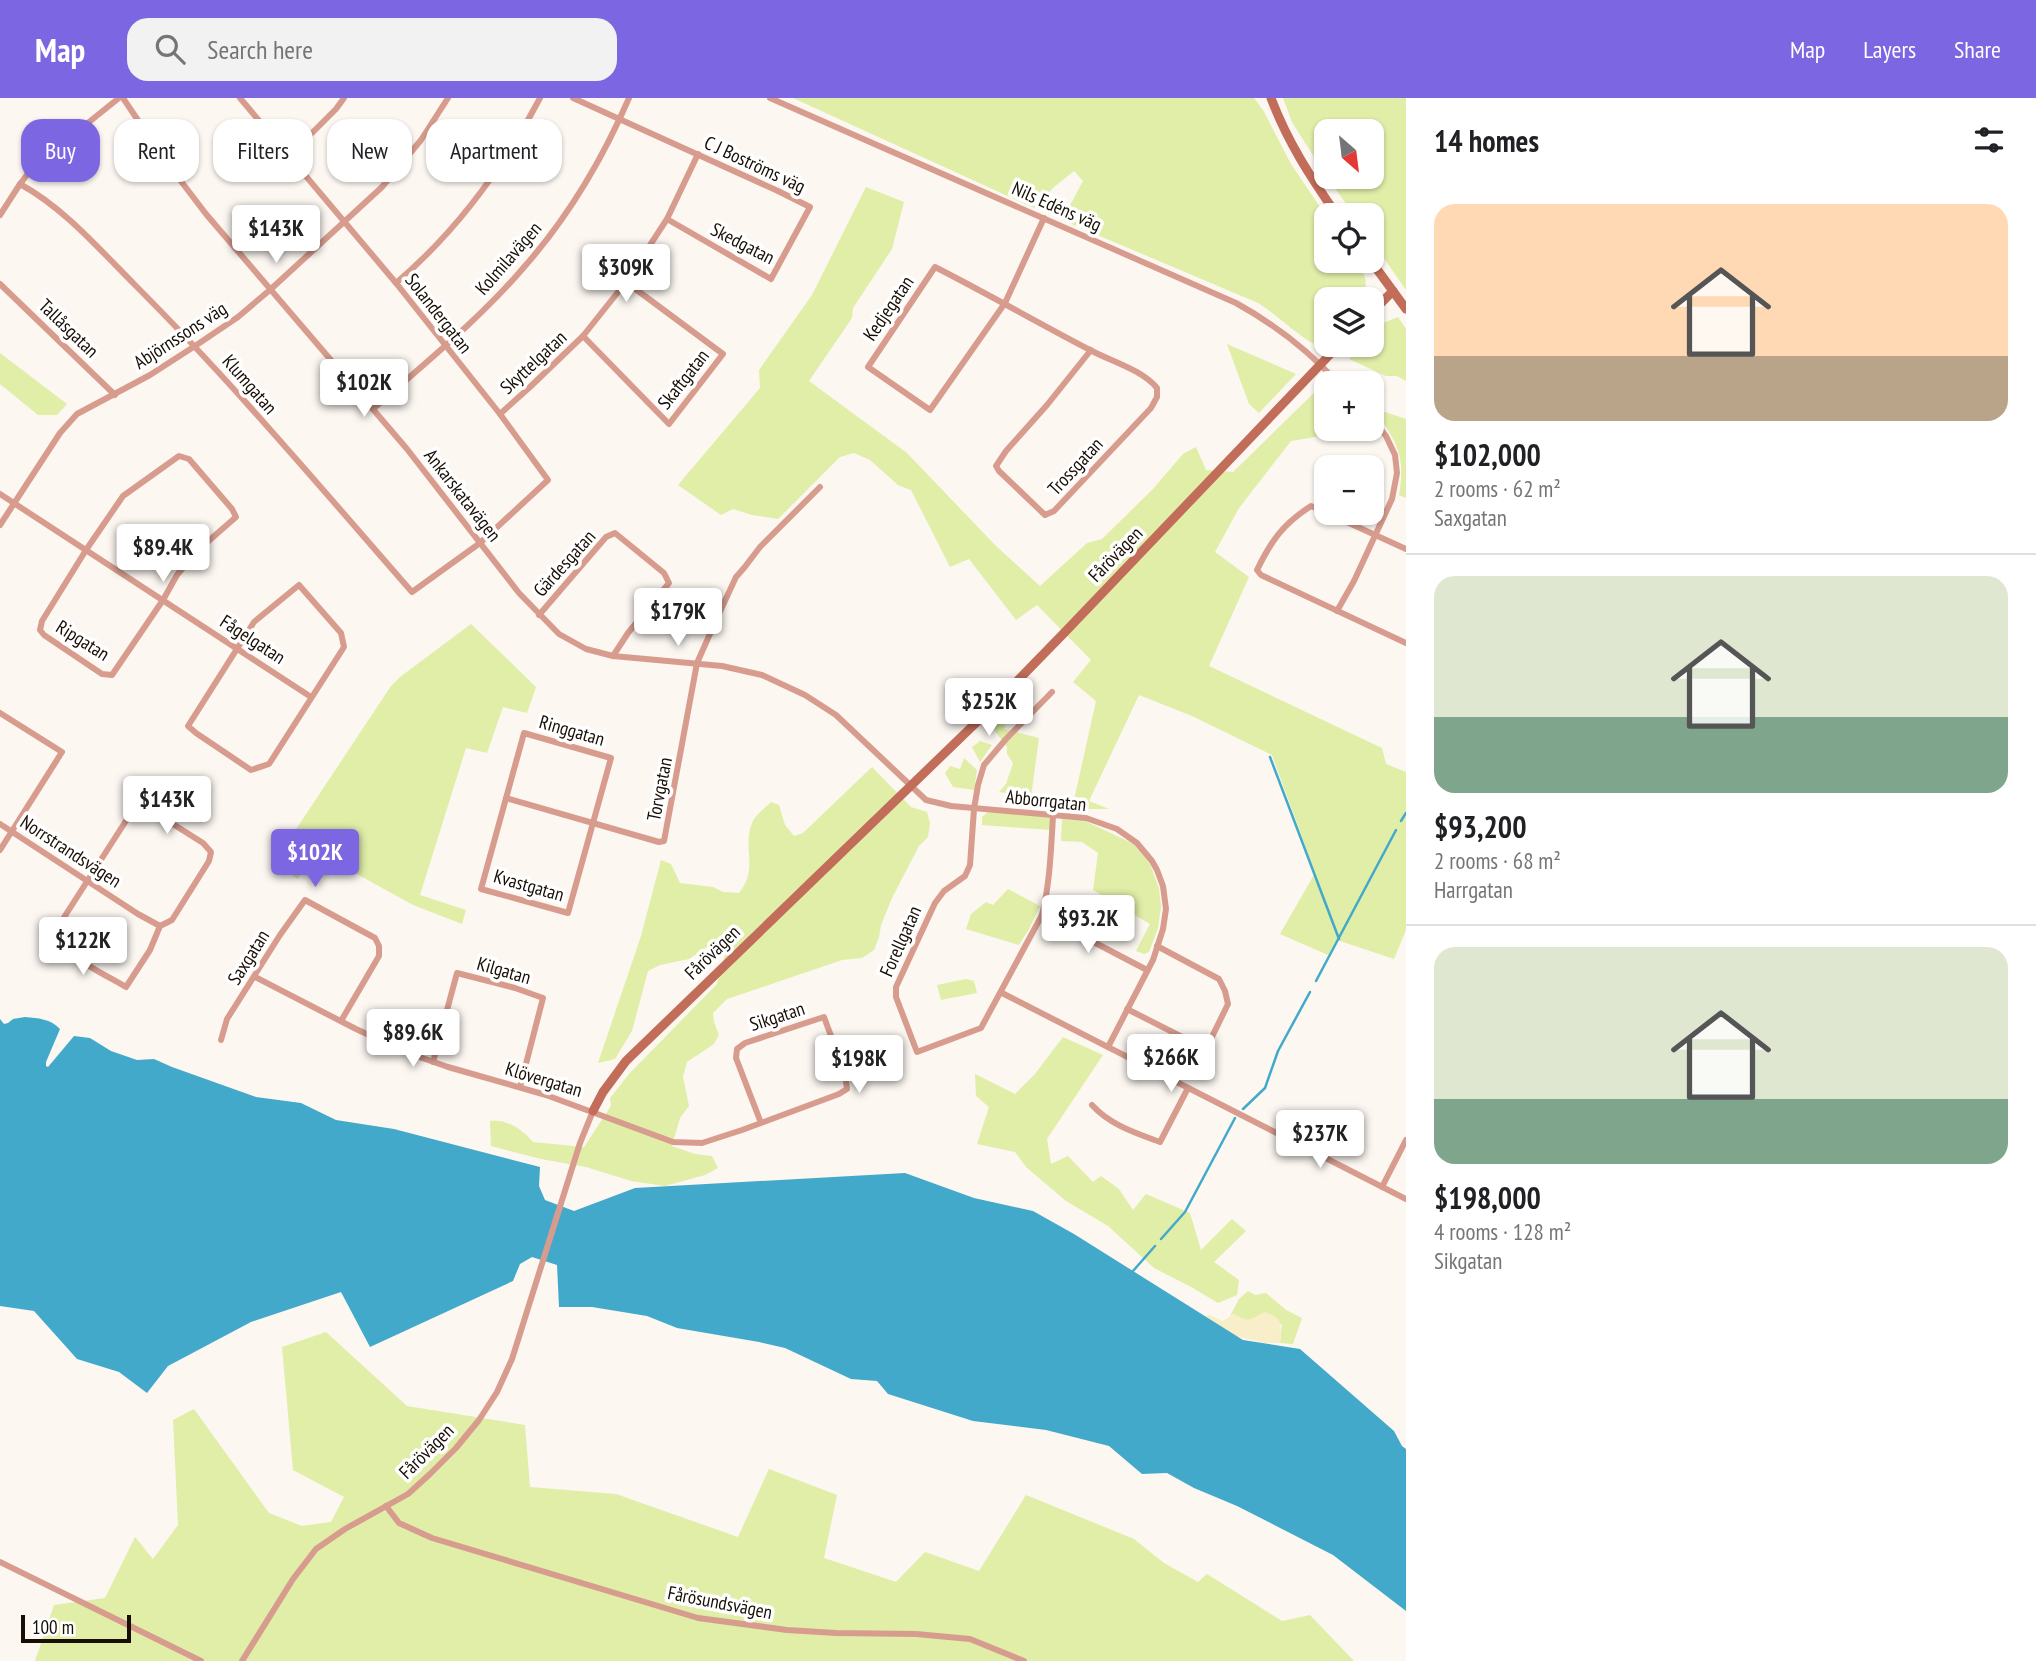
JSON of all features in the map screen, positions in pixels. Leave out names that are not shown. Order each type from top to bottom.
[{"type":"street","points":[[0,215],[33,167],[121,98]]},
{"type":"street","name":"Ankarskatavägen","points":[[121,98],[163,159],[206,214],[407,449],[539,615],[559,634],[586,649],[612,656],[722,666],[762,675],[805,695],[836,715],[909,786]]},
{"type":"street","name":"Solandergatan","points":[[241,98],[259,119]]},
{"type":"street","points":[[313,132],[344,98]]},
{"type":"street","name":"Abjörnssons väg","points":[[0,526],[60,433],[77,414],[115,395],[195,346],[238,317],[271,289],[382,187],[421,141],[449,98]]},
{"type":"street","points":[[396,283],[460,220],[495,174],[523,131],[540,98]]},
{"type":"street","name":"C J Boströms väg","points":[[573,98],[810,207]]},
{"type":"street","name":"Kolmilavägen","points":[[373,409],[479,315],[526,267],[567,213],[602,153],[629,98]]},
{"type":"street","name":"Nils Edéns väg","points":[[770,98],[1236,303],[1264,319],[1327,371]]},
{"type":"street","points":[[1271,98],[1291,144],[1328,203]]},
{"type":"street","name":"Skyttelgatan","points":[[500,414],[583,336],[626,282],[667,219],[698,154]]},
{"type":"street","name":"Solandergatan","points":[[312,182],[500,414],[548,480],[480,544]]},
{"type":"street","name":"Klumgatan","points":[[20,184],[65,217],[195,346],[412,592],[480,544]]},
{"type":"street","name":"Skedgatan","points":[[667,219],[771,279],[810,207]]},
{"type":"street","name":"Kedjegatan","points":[[1005,303],[935,267],[867,367],[930,410],[1005,303],[1044,218]]},
{"type":"street","points":[[1380,273],[1406,309]]},
{"type":"street","name":"Skaftgatan","points":[[583,336],[669,424],[723,354],[626,282]]},
{"type":"street","name":"Tallåsgatan","points":[[0,284],[115,395]]},
{"type":"street","points":[[1384,299],[1393,290]]},
{"type":"street","name":"Trossgatan","points":[[1005,303],[1150,380],[1157,388],[1157,397],[1151,408],[1054,511],[1045,515],[996,466],[1006,450],[1091,350]]},
{"type":"street","name":"Fårövägen","points":[[242,1661],[293,1579],[316,1549],[345,1529],[408,1494],[479,1420],[497,1392],[512,1359],[580,1143],[603,1092],[626,1061],[1065,632],[1326,357]]},
{"type":"street","points":[[1337,611],[1392,499],[1397,473],[1395,456],[1384,433]]},
{"type":"street","points":[[86,550],[123,496],[179,456],[189,459],[236,517],[196,552],[177,575],[163,600]]},
{"type":"street","points":[[697,663],[736,578],[761,547],[820,487]]},
{"type":"street","name":"Fågelgatan","points":[[0,494],[312,697]]},
{"type":"street","points":[[1314,507],[1311,506],[1293,517],[1270,544],[1257,570],[1261,575],[1406,643]]},
{"type":"street","points":[[1352,525],[1406,549]]},
{"type":"street","name":"Gärdesgatan","points":[[539,615],[606,537],[615,533],[664,573],[669,583],[612,656]]},
{"type":"street","name":"Ripgatan","points":[[86,550],[42,621],[40,630],[103,674],[112,675],[163,600]]},
{"type":"street","points":[[299,585],[341,633],[344,647],[269,764],[251,770],[188,726],[237,648],[254,622],[299,585]]},
{"type":"street","name":"Torvgatan","points":[[506,798],[659,842],[664,841],[697,663]]},
{"type":"street","name":"Abborrgatan","points":[[974,809],[984,765],[1052,692]]},
{"type":"street","points":[[0,713],[62,752],[0,850]]},
{"type":"street","name":"Ringgatan","points":[[506,798],[524,733],[611,758],[594,823]]},
{"type":"street","name":"Abborrgatan","points":[[909,786],[926,800],[951,806],[1086,818],[1117,829],[1137,843],[1152,861],[1163,886],[1167,909],[1147,970],[1108,1047]]},
{"type":"street","name":"Kvastgatan","points":[[506,798],[481,889],[568,913],[594,823]]},
{"type":"street","points":[[138,802],[203,843],[211,852],[172,920],[160,926],[149,950],[125,987],[64,950],[54,940],[54,933],[88,880],[138,802]]},
{"type":"street","name":"Forellgatan","points":[[974,809],[970,865],[965,876],[944,891],[935,903],[896,987],[896,998],[916,1052],[981,1028],[1002,993],[1042,915],[1053,816]]},
{"type":"street","name":"Norrstrandsvägen","points":[[0,824],[160,926]]},
{"type":"street","name":"Saxgatan","points":[[221,1040],[227,1019],[305,900],[375,938],[379,946],[379,956],[341,1021]]},
{"type":"street","points":[[1042,915],[1147,970]]},
{"type":"street","points":[[1127,1009],[1206,1049],[1228,1004],[1219,979],[1157,946]]},
{"type":"street","name":"Kilgatan","points":[[433,1062],[457,974],[514,988],[543,998],[520,1087]]},
{"type":"street","name":"Klövergatan","points":[[255,977],[408,1053],[593,1111]]},
{"type":"street","points":[[1002,993],[1406,1199]]},
{"type":"street","name":"Sikgatan","points":[[593,1111],[673,1142],[702,1143],[761,1123],[839,1094],[847,1088],[845,1073],[824,1017],[746,1043],[737,1049],[736,1058],[761,1123]]},
{"type":"street","points":[[1092,1105],[1100,1114],[1129,1131],[1160,1142],[1188,1088]]},
{"type":"street","points":[[1382,1187],[1406,1140]]},
{"type":"street","name":"Fårösundsvägen","points":[[386,1506],[399,1523],[432,1538],[698,1618],[786,1630],[916,1634],[970,1639],[1024,1661]]},
{"type":"street","points":[[0,1562],[201,1661]]},
{"type":"green space","points":[[793,98],[1254,98],[1291,164],[1317,203],[1314,203],[1314,273],[1363,273],[1366,287],[1314,287],[1314,344],[1258,303],[1062,220],[1083,181],[1074,171],[1034,208]]},
{"type":"green space","points":[[1283,98],[1406,98],[1406,290],[1384,258],[1384,203],[1345,203],[1336,189],[1384,189],[1384,119],[1314,119],[1314,157],[1292,122]]},
{"type":"green space","points":[[866,187],[904,202],[892,249],[853,308],[852,318],[809,381],[907,453],[996,546],[1040,586],[1087,543],[1102,539],[1153,489],[1183,454],[1196,447],[1206,470],[1233,472],[1314,393],[1314,437],[1291,441],[1239,508],[1215,552],[1249,577],[1209,666],[1382,748],[1386,764],[1406,772],[1406,930],[1394,959],[1337,940],[1328,955],[1280,934],[1315,873],[1272,755],[1192,716],[1139,695],[1089,801],[1109,809],[1072,809],[1096,701],[1073,682],[1091,660],[1037,605],[1016,620],[969,559],[950,567],[911,490],[898,485],[870,460],[854,453],[840,457],[778,519],[733,509],[721,515],[678,485],[760,388],[759,370],[812,295]]},
{"type":"green space","points":[[1398,317],[1406,329],[1406,381],[1397,376],[1386,376],[1384,371],[1375,371],[1349,359],[1384,357],[1384,323]]},
{"type":"green space","points":[[1227,344],[1296,374],[1259,413],[1249,404]]},
{"type":"green space","points":[[0,353],[67,404],[57,415],[38,415],[0,384]]},
{"type":"green space","points":[[1384,412],[1406,419],[1406,498],[1399,495],[1400,460],[1384,424]]},
{"type":"green space","points":[[471,624],[536,687],[527,713],[503,707],[487,753],[466,748],[420,895],[466,910],[462,924],[413,905],[315,851],[298,879],[273,864],[391,686]]},
{"type":"green space","points":[[1000,722],[1006,725],[1004,729],[1039,738],[1031,797],[999,792],[1006,784],[1013,763],[1007,754],[1007,747],[992,727]]},
{"type":"green space","points":[[980,741],[992,745],[980,762],[972,747]]},
{"type":"green space","points":[[964,758],[977,770],[974,790],[953,787],[945,773],[950,766],[960,769]]},
{"type":"green space","points":[[872,767],[911,807],[927,812],[930,823],[928,837],[919,846],[892,898],[874,950],[862,958],[842,960],[727,999],[713,1013],[719,1035],[714,1044],[687,1062],[683,1077],[689,1106],[680,1118],[672,1146],[695,1154],[712,1156],[718,1168],[705,1175],[665,1186],[631,1181],[586,1167],[491,1146],[490,1121],[496,1121],[514,1126],[533,1142],[584,1147],[611,1106],[610,1098],[629,1074],[717,984],[725,955],[722,937],[689,959],[660,965],[648,971],[632,1031],[615,1059],[598,1063],[641,936],[661,860],[671,864],[680,883],[739,893],[748,875],[749,832],[753,820],[760,812],[771,802],[779,805],[785,825],[794,836],[803,833]]},
{"type":"green space","points":[[988,812],[1049,817],[1050,830],[982,825],[982,817]]},
{"type":"green space","points":[[1062,819],[1083,820],[1134,844],[1150,864],[1159,888],[1161,907],[1158,928],[1149,952],[1144,954],[1136,951],[1150,924],[1093,890],[1098,853],[1082,842],[1061,841]]},
{"type":"green space","points":[[1008,889],[1040,906],[1019,945],[966,929],[971,914],[986,902],[993,905]]},
{"type":"green space","points":[[966,979],[974,981],[977,993],[941,1000],[937,985]]},
{"type":"green space","points":[[1063,1037],[1103,1055],[1047,1139],[1051,1164],[1068,1156],[1093,1182],[1101,1176],[1119,1189],[1133,1210],[1146,1194],[1190,1213],[1201,1250],[1232,1219],[1246,1231],[1214,1262],[1239,1280],[1237,1295],[1218,1303],[1154,1268],[1108,1226],[1066,1201],[1026,1167],[1015,1152],[977,1144],[989,1107],[976,1096],[975,1074],[1015,1094],[1035,1074]]},
{"type":"green space","points":[[1248,1291],[1255,1295],[1266,1293],[1286,1310],[1302,1318],[1293,1344],[1280,1343],[1282,1325],[1263,1313],[1249,1320],[1233,1314],[1230,1316],[1239,1299]]},
{"type":"green space","points":[[326,1332],[407,1406],[525,1425],[530,1487],[616,1494],[738,1537],[769,1469],[837,1495],[824,1558],[896,1582],[925,1552],[979,1571],[1026,1495],[1134,1539],[1164,1563],[1198,1582],[1207,1574],[1282,1621],[1310,1615],[1354,1661],[35,1661],[54,1605],[105,1598],[135,1537],[153,1559],[178,1525],[173,1420],[194,1409],[269,1513],[302,1526],[331,1522],[344,1497],[293,1470],[282,1347]]},
{"type":"sand","points":[[1265,1312],[1280,1323],[1280,1343],[1266,1343],[1218,1332],[1202,1317],[1209,1315],[1223,1321],[1233,1314],[1247,1320]]},
{"type":"water","points":[[25,1017],[48,1021],[60,1029],[46,1062],[48,1067],[74,1036],[90,1038],[111,1051],[137,1060],[154,1059],[256,1097],[301,1103],[336,1120],[394,1129],[540,1167],[539,1186],[545,1200],[574,1211],[635,1188],[905,1173],[974,1198],[1033,1211],[1243,1340],[1300,1349],[1394,1431],[1406,1449],[1406,1611],[1333,1555],[1167,1473],[1142,1474],[1109,1446],[1046,1430],[973,1421],[888,1394],[877,1381],[851,1379],[785,1348],[677,1328],[647,1316],[592,1307],[559,1307],[557,1265],[532,1257],[520,1264],[513,1281],[370,1347],[341,1292],[251,1322],[168,1366],[147,1393],[119,1372],[77,1359],[34,1311],[0,1306],[0,1019],[4,1024]]},
{"type":"waterway","points":[[1270,757],[1339,939]]},
{"type":"waterway","points":[[1401,821],[1406,813]]},
{"type":"waterway","points":[[1316,981],[1396,830]]},
{"type":"waterway","points":[[1243,1109],[1265,1088],[1278,1051],[1310,992]]},
{"type":"waterway","points":[[1161,1239],[1185,1212],[1235,1118]]},
{"type":"waterway","points":[[1133,1271],[1155,1246]]}]
